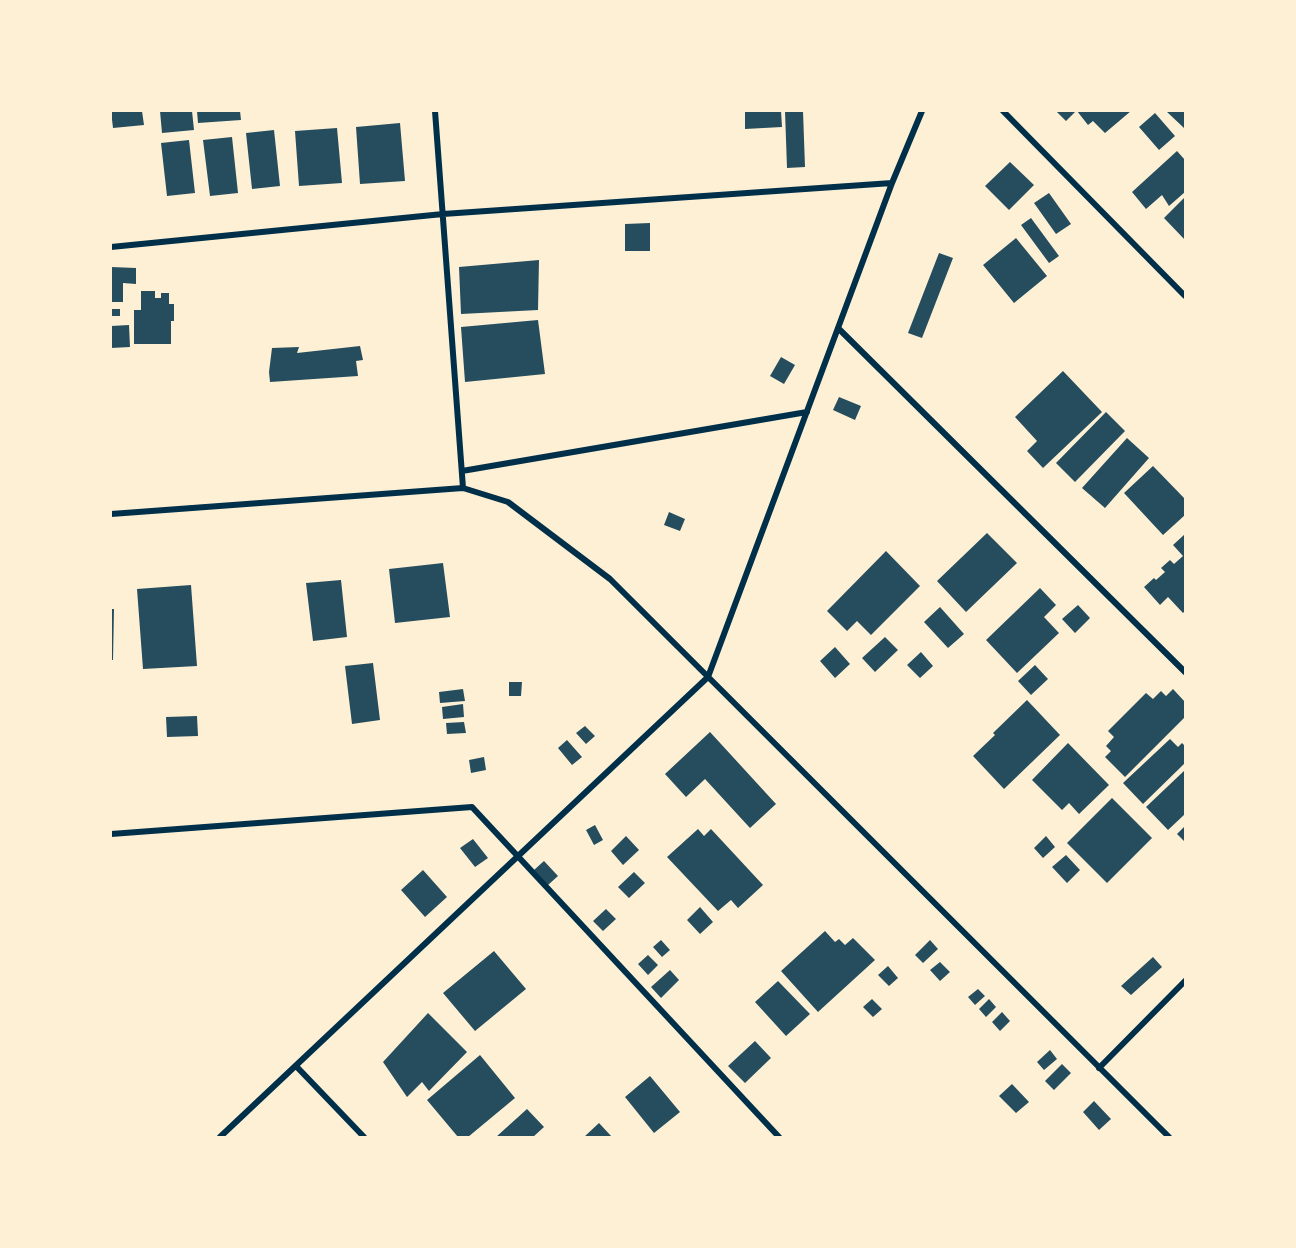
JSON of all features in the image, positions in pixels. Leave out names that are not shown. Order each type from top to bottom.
[{"type":"street","points":[[435,111],[463,488]]},
{"type":"street","points":[[220,1137],[708,677],[892,183],[922,111]]},
{"type":"street","points":[[1003,111],[1185,296]]},
{"type":"street","points":[[111,246],[443,214],[892,183]]},
{"type":"street","points":[[838,328],[1185,672]]},
{"type":"street","points":[[462,471],[807,412]]},
{"type":"street","points":[[111,514],[463,488],[508,502],[610,579],[1169,1137]]},
{"type":"street","points":[[111,834],[472,807],[779,1137]]},
{"type":"street","points":[[1099,1068],[1185,981]]},
{"type":"street","points":[[296,1066],[364,1137]]},
{"type":"building","points":[[111,111],[142,111],[144,125],[113,128]]},
{"type":"building","points":[[160,111],[192,111],[194,130],[162,133]]},
{"type":"building","points":[[197,111],[240,111],[241,120],[198,123]]},
{"type":"building","points":[[745,111],[781,111],[782,127],[745,129]]},
{"type":"building","points":[[785,111],[803,111],[805,167],[787,168]]},
{"type":"building","points":[[1056,111],[1076,111],[1066,121]]},
{"type":"building","points":[[1077,111],[1131,111],[1105,133],[1093,121],[1088,125]]},
{"type":"building","points":[[1166,111],[1185,111],[1184,128]]},
{"type":"building","points":[[1155,113],[1175,136],[1159,150],[1139,127]]},
{"type":"building","points":[[400,123],[405,181],[360,184],[356,127]]},
{"type":"building","points":[[337,128],[342,183],[299,186],[295,131]]},
{"type":"building","points":[[274,130],[280,186],[252,189],[246,133]]},
{"type":"building","points":[[232,137],[238,193],[210,196],[203,140]]},
{"type":"building","points":[[189,140],[195,193],[167,196],[161,143]]},
{"type":"building","points":[[1177,151],[1185,160],[1185,192],[1169,206],[1162,195],[1146,209],[1132,192]]},
{"type":"building","points":[[1010,162],[1034,185],[1009,210],[985,186]]},
{"type":"building","points":[[1049,193],[1071,224],[1056,234],[1034,203]]},
{"type":"building","points":[[1185,197],[1185,240],[1164,218]]},
{"type":"building","points":[[1031,218],[1059,256],[1049,263],[1021,225]]},
{"type":"building","points":[[650,223],[650,251],[625,251],[625,224]]},
{"type":"building","points":[[1016,238],[1047,276],[1014,303],[983,265]]},
{"type":"building","points":[[939,253],[953,258],[922,338],[908,333]]},
{"type":"building","points":[[539,260],[538,310],[461,314],[459,267]]},
{"type":"building","points":[[111,267],[136,268],[136,284],[123,283],[123,302],[111,302]]},
{"type":"building","points":[[141,291],[155,291],[155,298],[161,298],[161,293],[169,293],[169,304],[174,304],[171,344],[134,344],[134,310],[141,310]]},
{"type":"building","points":[[111,309],[120,309],[120,316],[111,316]]},
{"type":"building","points":[[538,320],[545,374],[465,382],[461,327]]},
{"type":"building","points":[[129,325],[130,347],[111,348],[111,326]]},
{"type":"building","points":[[360,346],[363,360],[356,361],[358,376],[270,382],[272,348],[299,347],[297,353]]},
{"type":"building","points":[[781,357],[795,365],[784,384],[770,376]]},
{"type":"building","points":[[1063,371],[1102,412],[1043,468],[1027,451],[1037,441],[1015,417]]},
{"type":"building","points":[[839,397],[861,406],[855,420],[833,410]]},
{"type":"building","points":[[1106,412],[1125,431],[1075,482],[1056,463]]},
{"type":"building","points":[[1127,438],[1149,458],[1105,508],[1082,488]]},
{"type":"building","points":[[1153,466],[1185,499],[1185,515],[1163,535],[1124,493]]},
{"type":"building","points":[[669,512],[685,519],[680,531],[664,525]]},
{"type":"building","points":[[987,533],[1017,563],[966,612],[937,581]]},
{"type":"building","points":[[1185,534],[1185,611],[1183,613],[1168,597],[1160,605],[1144,587],[1165,572],[1161,568],[1170,560],[1174,564],[1183,556],[1173,545]]},
{"type":"building","points":[[886,551],[920,586],[871,635],[857,621],[847,631],[827,611]]},
{"type":"building","points":[[443,563],[450,617],[395,623],[389,569]]},
{"type":"building","points":[[341,580],[347,637],[313,641],[306,583]]},
{"type":"building","points":[[191,585],[197,666],[143,669],[137,589]]},
{"type":"building","points":[[1040,588],[1056,605],[1044,617],[1059,633],[1017,673],[986,640]]},
{"type":"building","points":[[1078,605],[1090,618],[1075,633],[1062,619]]},
{"type":"building","points":[[940,607],[964,634],[948,648],[924,622]]},
{"type":"building","points":[[111,609],[114,609],[113,660],[111,660]]},
{"type":"building","points":[[885,637],[898,650],[875,672],[862,658]]},
{"type":"building","points":[[835,647],[850,664],[835,678],[820,661]]},
{"type":"building","points":[[921,652],[933,666],[920,678],[907,665]]},
{"type":"building","points":[[373,663],[380,720],[352,724],[345,666]]},
{"type":"building","points":[[1035,665],[1048,679],[1031,695],[1018,681]]},
{"type":"building","points":[[509,682],[522,682],[521,696],[509,696]]},
{"type":"building","points":[[463,689],[465,701],[440,703],[439,692]]},
{"type":"building","points":[[1173,689],[1185,702],[1185,717],[1125,777],[1105,757],[1111,751],[1106,746],[1114,737],[1108,731],[1146,693],[1153,699],[1161,691],[1166,696]]},
{"type":"building","points":[[1027,700],[1060,735],[1004,789],[973,756]]},
{"type":"building","points":[[463,704],[464,717],[443,719],[442,707]]},
{"type":"building","points":[[197,716],[198,736],[167,737],[166,717]]},
{"type":"building","points":[[464,722],[466,733],[447,734],[446,723]]},
{"type":"building","points":[[585,726],[595,736],[586,744],[576,733]]},
{"type":"building","points":[[710,732],[776,804],[750,828],[705,779],[686,797],[665,774]]},
{"type":"building","points":[[1170,739],[1178,747],[1182,743],[1185,746],[1185,763],[1143,804],[1123,783]]},
{"type":"building","points":[[567,740],[582,757],[572,765],[558,748]]},
{"type":"building","points":[[1068,743],[1109,785],[1079,814],[1069,803],[1062,810],[1032,780]]},
{"type":"building","points":[[484,757],[486,770],[471,773],[469,760]]},
{"type":"building","points":[[1185,770],[1185,814],[1168,830],[1146,807]]},
{"type":"building","points":[[1112,798],[1152,838],[1107,883],[1067,843]]},
{"type":"building","points":[[595,825],[603,840],[594,845],[586,830]]},
{"type":"building","points":[[1185,826],[1185,842],[1177,834]]},
{"type":"building","points":[[698,829],[704,836],[711,829],[763,885],[738,908],[731,900],[718,911],[667,857]]},
{"type":"building","points":[[626,836],[639,850],[623,865],[611,851]]},
{"type":"building","points":[[1046,836],[1055,847],[1043,858],[1034,848]]},
{"type":"building","points":[[473,839],[488,858],[475,867],[460,848]]},
{"type":"building","points":[[1066,855],[1080,870],[1067,883],[1052,867]]},
{"type":"building","points":[[544,861],[558,876],[548,885],[534,870]]},
{"type":"building","points":[[423,870],[447,897],[425,917],[401,890]]},
{"type":"building","points":[[634,872],[645,883],[629,898],[618,887]]},
{"type":"building","points":[[700,907],[713,922],[700,934],[687,920]]},
{"type":"building","points":[[606,909],[616,919],[603,931],[593,921]]},
{"type":"building","points":[[825,931],[835,942],[839,939],[845,945],[853,938],[875,960],[818,1012],[781,971]]},
{"type":"building","points":[[661,940],[670,950],[662,957],[653,947]]},
{"type":"building","points":[[930,940],[938,949],[923,963],[915,955]]},
{"type":"building","points":[[494,951],[526,989],[475,1031],[443,993]]},
{"type":"building","points":[[648,955],[658,965],[648,975],[638,964]]},
{"type":"building","points":[[1153,957],[1162,967],[1131,995],[1121,986]]},
{"type":"building","points":[[940,962],[950,972],[940,981],[930,970]]},
{"type":"building","points":[[888,966],[898,978],[889,986],[878,975]]},
{"type":"building","points":[[670,970],[679,980],[661,998],[651,987]]},
{"type":"building","points":[[778,981],[810,1014],[786,1036],[755,1002]]},
{"type":"building","points":[[978,989],[985,996],[975,1005],[968,997]]},
{"type":"building","points":[[872,999],[882,1009],[873,1017],[863,1007]]},
{"type":"building","points":[[989,999],[996,1007],[986,1017],[979,1009]]},
{"type":"building","points":[[1002,1012],[1010,1021],[1000,1031],[992,1022]]},
{"type":"building","points":[[428,1013],[467,1052],[429,1091],[422,1082],[407,1097],[383,1062]]},
{"type":"building","points":[[755,1041],[771,1058],[745,1083],[728,1066]]},
{"type":"building","points":[[1050,1050],[1057,1059],[1044,1070],[1037,1062]]},
{"type":"building","points":[[480,1055],[515,1098],[468,1137],[458,1137],[427,1100]]},
{"type":"building","points":[[1062,1064],[1071,1073],[1054,1090],[1045,1081]]},
{"type":"building","points":[[650,1076],[680,1112],[654,1133],[625,1097]]},
{"type":"building","points":[[1012,1084],[1029,1102],[1016,1113],[999,1096]]},
{"type":"building","points":[[1094,1101],[1111,1119],[1099,1130],[1083,1112]]},
{"type":"building","points":[[527,1109],[544,1127],[533,1137],[496,1137]]},
{"type":"building","points":[[599,1123],[612,1137],[584,1137]]}]
